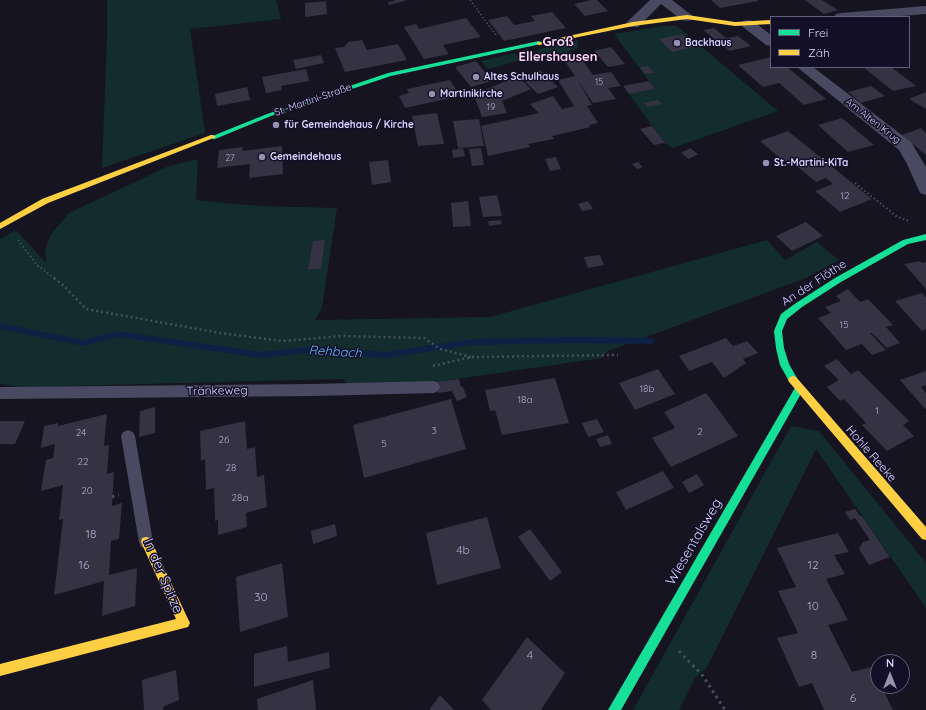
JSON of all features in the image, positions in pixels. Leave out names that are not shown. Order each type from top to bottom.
[{"type":"street","points":[[633,24],[657,0]]},
{"type":"street","points":[[664,0],[687,17]]},
{"type":"street","points":[[853,16],[926,10]]},
{"type":"street","name":"St.-Martini-Straße","points":[[4,224],[45,201],[269,115],[330,93],[390,74],[633,24],[687,17],[735,24],[770,22]]},
{"type":"street","points":[[748,24],[770,41]]},
{"type":"street","name":"Am Alten Krug","points":[[805,68],[904,146],[916,164],[926,189]]},
{"type":"street","name":"An der Flöthe","points":[[799,389],[791,378],[780,348],[778,331],[784,317],[799,305],[838,280],[906,242],[926,237]]},
{"type":"street","name":"Hohle Reeke","points":[[799,389],[926,535]]},
{"type":"street","name":"Wiesentalsweg","points":[[614,710],[799,389]]},
{"type":"street","name":"In der Spitze","points":[[0,670],[184,623],[146,542]]},
{"type":"lane","name":"Tränkeweg","points":[[0,393],[313,390],[434,387]]},
{"type":"lane","name":"In der Spitze","points":[[128,436],[146,542]]},
{"type":"path","points":[[470,0],[508,49]]},
{"type":"path","points":[[855,183],[896,216],[914,223]]},
{"type":"path","points":[[4,224],[37,265],[64,286],[86,308],[220,333],[282,341],[343,336],[424,338],[440,349],[471,357],[618,355]]},
{"type":"path","points":[[678,650],[703,676],[725,710]]},
{"type":"green space","points":[[107,0],[276,0],[281,19],[190,29],[205,133],[102,168]]},
{"type":"green space","points":[[662,26],[677,26],[778,111],[673,148],[665,143],[629,94],[655,89],[614,34]]},
{"type":"green space","points":[[578,40],[578,47],[574,50],[542,59],[535,53],[539,49]]},
{"type":"green space","points":[[515,53],[521,60],[488,69],[481,61]]},
{"type":"green space","points":[[198,159],[196,200],[258,206],[337,208],[322,308],[315,320],[490,317],[767,240],[785,260],[817,242],[839,260],[806,278],[608,351],[602,358],[436,382],[349,385],[343,379],[23,387],[0,384],[0,239],[16,230],[46,263],[45,250],[51,234],[69,213],[169,166]]},
{"type":"green space","points":[[791,426],[819,431],[926,563],[926,608],[816,449],[707,667],[695,678],[679,710],[633,710]]},
{"type":"building","points":[[394,0],[405,1],[389,5],[388,2],[395,1]]},
{"type":"building","points":[[597,0],[608,11],[585,16],[574,4]]},
{"type":"building","points":[[711,0],[758,0],[758,1],[720,8]]},
{"type":"building","points":[[805,0],[822,0],[838,10],[824,14]]},
{"type":"building","points":[[326,1],[327,14],[305,17],[305,3]]},
{"type":"building","points":[[552,12],[566,28],[504,41],[488,20],[507,16],[514,25],[535,21],[531,16]]},
{"type":"building","points":[[466,18],[481,37],[443,45],[449,54],[424,59],[404,27],[416,24],[419,29]]},
{"type":"building","points":[[714,28],[726,38],[738,36],[751,46],[730,51],[703,30]]},
{"type":"building","name":"Backhaus","points":[[682,34],[695,47],[672,52],[659,39]]},
{"type":"building","points":[[362,40],[367,50],[398,44],[407,60],[345,72],[335,48],[344,47],[348,42]]},
{"type":"building","points":[[611,47],[625,64],[608,67],[594,51]]},
{"type":"building","points":[[321,55],[324,63],[296,69],[293,60]]},
{"type":"building","points":[[579,55],[593,75],[611,72],[621,86],[608,88],[616,99],[593,103],[578,81],[592,105],[587,106],[598,123],[589,125],[591,127],[552,136],[554,139],[528,144],[530,147],[488,156],[481,126],[539,113],[530,104],[553,96],[562,109],[574,106],[558,80],[575,76],[564,60]]},
{"type":"building","points":[[770,57],[770,68],[788,68],[826,99],[804,105],[779,83],[763,87],[738,65]]},
{"type":"building","name":"Altes Schulhaus","points":[[476,61],[492,81],[471,87],[455,67]]},
{"type":"building","points":[[648,66],[654,73],[645,74],[640,67]]},
{"type":"building","points":[[864,68],[892,68],[916,86],[893,91]]},
{"type":"building","points":[[306,69],[309,81],[281,86],[282,90],[266,93],[262,77]]},
{"type":"building","points":[[540,70],[558,87],[538,94],[520,77]]},
{"type":"building","points":[[517,76],[531,89],[502,101],[507,113],[482,117],[474,95]]},
{"type":"building","name":"Martinikirche","points":[[450,80],[460,96],[405,108],[399,96],[409,93],[407,89]]},
{"type":"building","points":[[649,81],[655,89],[629,94],[623,86]]},
{"type":"building","points":[[871,86],[885,96],[861,103],[848,92]]},
{"type":"building","points":[[247,87],[250,100],[217,106],[215,94]]},
{"type":"building","points":[[926,92],[926,109],[909,99]]},
{"type":"building","points":[[658,100],[662,104],[647,107],[644,103]]},
{"type":"building","points":[[437,113],[444,144],[418,146],[412,116]]},
{"type":"building","points":[[842,118],[874,145],[848,152],[818,125]]},
{"type":"building","points":[[479,119],[484,146],[458,148],[453,121]]},
{"type":"building","points":[[652,126],[665,143],[654,145],[640,129]]},
{"type":"building","points":[[921,128],[926,133],[926,155],[902,135]]},
{"type":"building","points":[[788,131],[872,199],[840,212],[815,191],[833,184],[826,178],[816,182],[793,163],[788,165],[760,141]]},
{"type":"building","name":"Gemeindehaus","points":[[282,146],[283,174],[249,178],[250,164],[217,168],[219,150],[243,147],[242,151]]},
{"type":"building","points":[[463,148],[465,156],[453,158],[452,150]]},
{"type":"building","points":[[481,148],[484,165],[472,166],[469,149]]},
{"type":"building","points":[[690,148],[698,154],[689,159],[681,153]]},
{"type":"building","points":[[556,157],[561,169],[550,171],[545,159]]},
{"type":"building","points":[[388,160],[391,182],[372,185],[369,162]]},
{"type":"building","points":[[638,162],[643,167],[637,169],[632,164]]},
{"type":"building","points":[[497,195],[502,216],[483,217],[479,197]]},
{"type":"building","points":[[468,201],[471,226],[453,227],[451,203]]},
{"type":"building","points":[[588,201],[593,209],[582,211],[578,204]]},
{"type":"building","points":[[501,220],[502,224],[489,226],[488,221]]},
{"type":"building","points":[[806,222],[823,236],[792,251],[776,236]]},
{"type":"building","points":[[325,240],[321,269],[308,269],[313,241]]},
{"type":"building","points":[[600,255],[604,265],[588,268],[584,257]]},
{"type":"building","points":[[920,261],[922,263],[926,262],[926,289],[904,264]]},
{"type":"building","points":[[848,289],[860,302],[868,299],[893,325],[886,327],[900,343],[887,348],[872,333],[870,333],[886,350],[872,355],[862,344],[846,350],[818,318],[831,313],[825,307],[841,301],[836,296]]},
{"type":"building","points":[[922,293],[926,298],[926,329],[922,331],[895,301]]},
{"type":"building","points":[[726,338],[733,346],[747,341],[758,353],[743,359],[746,363],[724,378],[712,362],[689,371],[679,356]]},
{"type":"building","points":[[837,359],[851,374],[858,370],[909,421],[903,425],[914,436],[887,451],[862,425],[866,423],[844,399],[840,401],[827,387],[839,380],[824,366]]},
{"type":"building","points":[[658,369],[675,394],[635,410],[619,383]]},
{"type":"building","points":[[926,371],[926,385],[921,387],[926,393],[926,410],[900,380]]},
{"type":"building","points":[[555,378],[569,423],[502,435],[495,410],[490,411],[485,390]]},
{"type":"building","points":[[459,379],[461,387],[463,387],[467,397],[457,401],[452,391],[438,393],[436,382]]},
{"type":"building","points":[[706,393],[738,436],[671,467],[652,438],[675,428],[664,412]]},
{"type":"building","points":[[451,399],[466,449],[364,478],[353,425]]},
{"type":"building","points":[[155,407],[155,433],[139,437],[140,411]]},
{"type":"building","points":[[107,414],[104,446],[109,445],[107,474],[114,472],[112,506],[122,503],[119,539],[111,541],[109,575],[137,568],[135,606],[102,616],[104,581],[54,595],[63,519],[59,520],[63,485],[41,491],[46,460],[53,458],[55,444],[41,448],[44,426],[58,423],[58,426]]},
{"type":"building","points":[[597,419],[604,432],[588,437],[582,423]]},
{"type":"building","points":[[0,421],[25,421],[15,444],[0,444]]},
{"type":"building","points":[[245,421],[247,449],[255,447],[257,477],[264,475],[267,507],[246,513],[247,527],[218,535],[218,520],[215,521],[214,488],[206,490],[205,459],[201,461],[200,431]]},
{"type":"building","points":[[608,435],[612,444],[600,447],[596,439]]},
{"type":"building","points":[[663,471],[674,488],[626,510],[616,492]]},
{"type":"building","points":[[697,474],[704,485],[689,493],[682,482]]},
{"type":"building","points":[[855,509],[860,516],[862,516],[890,557],[869,565],[859,549],[863,542],[870,540],[855,518],[850,520],[845,512]]},
{"type":"building","points":[[487,517],[501,568],[437,585],[426,533]]},
{"type":"building","points":[[335,524],[337,536],[313,544],[311,531]]},
{"type":"building","points":[[530,529],[562,572],[550,581],[518,537]]},
{"type":"building","points":[[838,533],[849,552],[834,555],[845,574],[826,579],[848,620],[828,625],[852,672],[870,667],[870,694],[885,694],[893,710],[824,710],[812,683],[799,687],[777,638],[798,633],[778,591],[796,587],[777,548]]},
{"type":"building","points":[[282,563],[288,617],[240,632],[236,577]]},
{"type":"building","points":[[527,637],[565,673],[541,710],[491,710],[482,700]]},
{"type":"building","points":[[287,646],[288,662],[329,652],[330,668],[254,687],[254,654]]},
{"type":"building","points":[[176,670],[179,700],[163,707],[163,710],[144,710],[142,680]]},
{"type":"building","points":[[313,680],[316,710],[258,710],[257,699]]},
{"type":"building","points":[[440,695],[454,710],[429,710]]},
{"type":"waterway","name":"Rehbach","points":[[0,326],[83,343],[118,334],[262,355],[316,349],[385,355],[473,342],[577,340],[651,341]]},
{"type":"traffic: fast","points":[[213,137],[269,115],[390,74],[539,43]]},
{"type":"traffic: fast","points":[[793,380],[785,365],[780,348],[778,331],[784,317],[799,305],[838,280],[906,242],[926,237]]},
{"type":"traffic: fast","points":[[614,710],[799,389]]},
{"type":"traffic: slow","points":[[539,43],[633,24],[687,17],[735,24],[770,22]]},
{"type":"traffic: slow","points":[[0,226],[45,201],[213,137]]},
{"type":"traffic: slow","points":[[793,380],[926,535]]},
{"type":"traffic: slow","points":[[0,670],[184,623],[146,542]]},
{"type":"place","name":"Backhaus","points":[[677,43]]},
{"type":"place","name":"Altes Schulhaus","points":[[476,77]]},
{"type":"place","name":"Martinikirche","points":[[432,94]]},
{"type":"place","name":"für Gemeindehaus / Kirche","points":[[276,125]]},
{"type":"place","name":"Gemeindehaus","points":[[262,157]]},
{"type":"place","name":"St.-Martini-KiTa","points":[[766,163]]},
{"type":"district","name":"Groß Ellershausen","points":[[558,50]]}]
